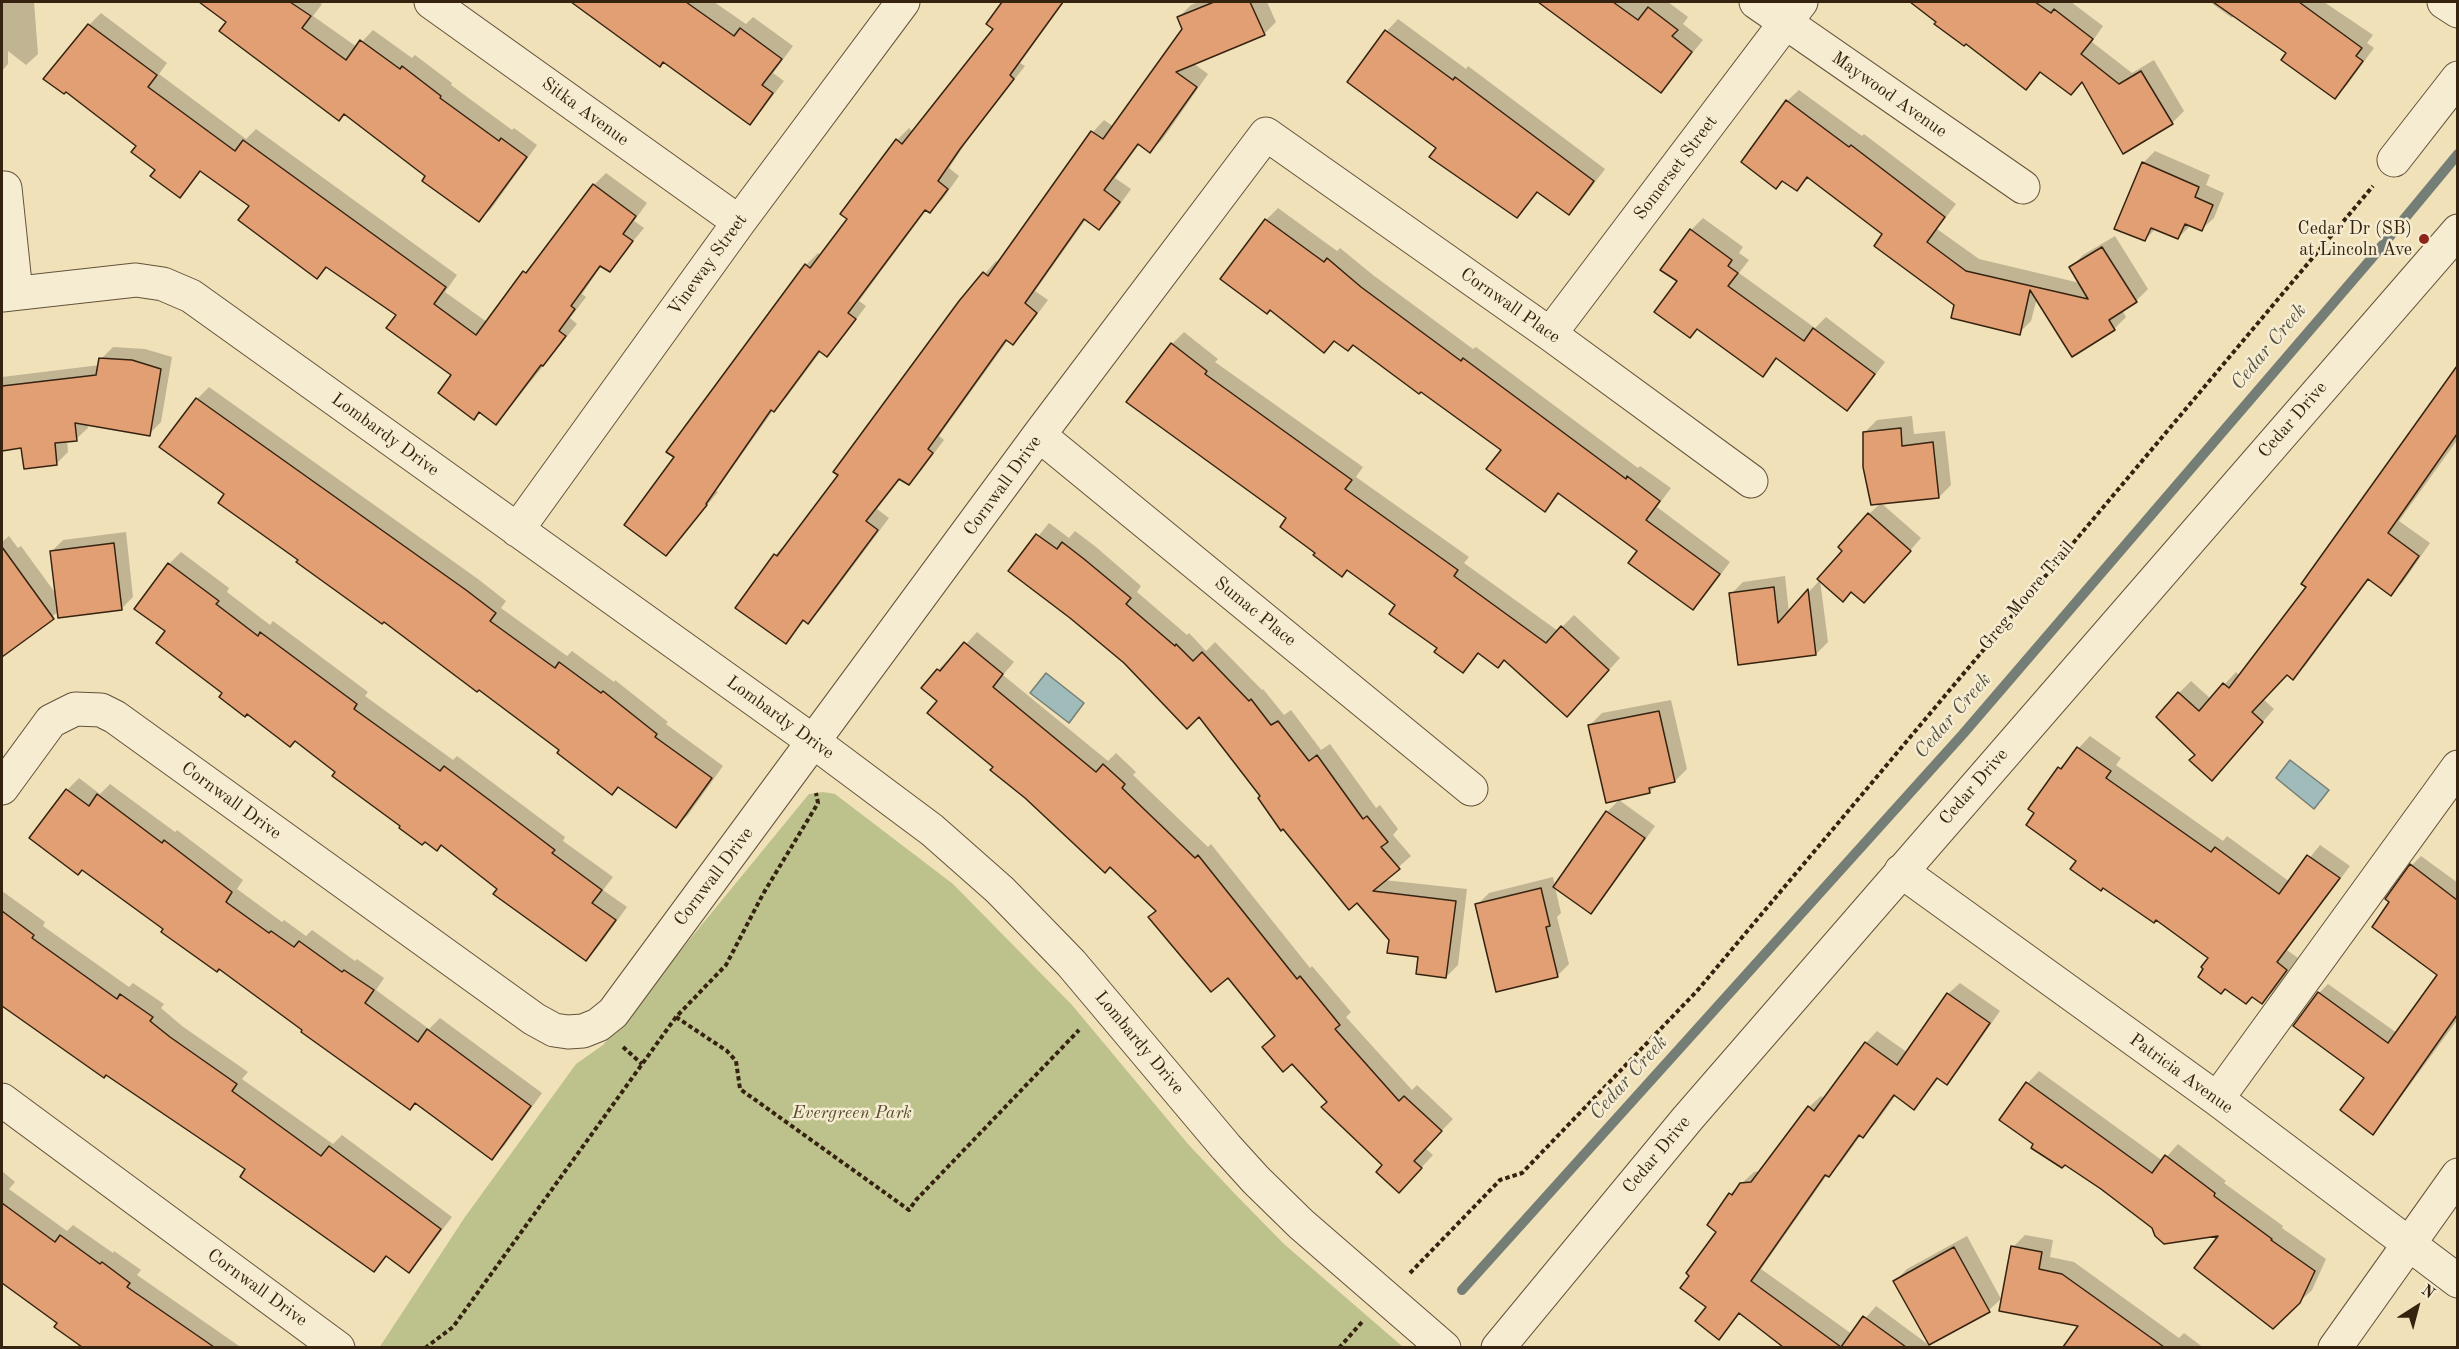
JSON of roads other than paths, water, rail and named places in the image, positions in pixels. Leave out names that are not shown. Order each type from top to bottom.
[{"type":"street","name":"Sitka Avenue","points":[[431,2],[739,222]]},
{"type":"street","name":"Vineway Street","points":[[517,530],[739,222],[903,2]]},
{"type":"street","name":"Maywood Avenue","points":[[1756,2],[1793,12],[2023,187]]},
{"type":"street","points":[[2444,2],[2457,11]]},
{"type":"street","name":"Somerset Street","points":[[1550,334],[1793,12]]},
{"type":"street","points":[[2394,160],[2457,78]]},
{"type":"street","name":"Cornwall Place","points":[[1266,134],[1550,334],[1751,481]]},
{"type":"street","name":"Cornwall Drive","points":[[2,788],[51,721],[75,709],[101,710],[115,717],[534,1019],[554,1030],[568,1032],[582,1031],[598,1025],[613,1013],[1039,435],[1266,134]]},
{"type":"street","points":[[5,188],[9,294]]},
{"type":"street","name":"Cedar Drive","points":[[1498,1347],[1688,1118],[2457,231]]},
{"type":"street","name":"Lombardy Drive","points":[[9,294],[136,280],[177,289],[218,314],[814,742],[932,830],[1000,890],[1071,963],[1256,1180],[1309,1231],[1444,1347]]},
{"type":"street","name":"Sumac Place","points":[[1039,435],[1471,789]]},
{"type":"street","points":[[2217,1099],[2457,767]]},
{"type":"street","name":"Patricia Avenue","points":[[1901,871],[2217,1099],[2457,1281]]},
{"type":"street","name":"Cornwall Drive","points":[[2,1100],[338,1347]]},
{"type":"street","points":[[2335,1347],[2457,1175]]},
{"type":"water","points":[[1046,673],[1084,703],[1069,723],[1030,693]]},
{"type":"water","points":[[2290,760],[2329,790],[2314,809],[2276,778]]},
{"type":"waterway","name":"Cedar Creek","points":[[1462,1290],[1963,734],[2371,259],[2458,154]]},
{"type":"place","name":"Cedar Dr (SB) at Lincoln Ave","points":[[2424,239]]},
{"type":"park label","name":"Evergreen Park","points":[[852,1113]]}]
